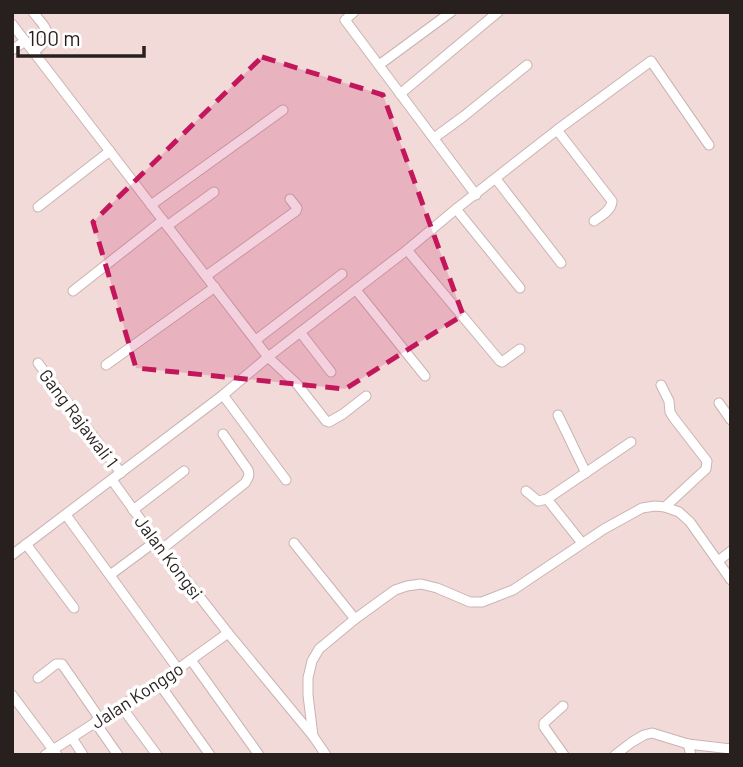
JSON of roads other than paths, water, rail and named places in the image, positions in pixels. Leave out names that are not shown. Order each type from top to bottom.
[{"type":"street","points":[[33,12],[47,30],[48,37],[34,52]]},
{"type":"street","points":[[354,12],[342,16],[476,195]]},
{"type":"street","points":[[379,65],[451,12]]},
{"type":"street","points":[[400,94],[498,12]]},
{"type":"street","points":[[12,24],[268,357],[297,384],[326,421],[343,414],[366,396]]},
{"type":"street","points":[[12,50],[25,41]]},
{"type":"street","points":[[12,555],[223,394],[456,209],[651,61],[709,145]]},
{"type":"street","points":[[433,138],[464,117],[527,65]]},
{"type":"street","points":[[151,205],[283,110]]},
{"type":"street","points":[[557,131],[612,201],[608,211],[594,221]]},
{"type":"street","points":[[38,207],[110,151]]},
{"type":"street","points":[[496,179],[561,262]]},
{"type":"street","points":[[73,291],[165,223],[214,192]]},
{"type":"street","points":[[206,276],[296,211],[297,208],[290,199]]},
{"type":"street","points":[[456,209],[520,288]]},
{"type":"street","points":[[407,250],[500,361],[505,361],[520,349]]},
{"type":"street","points":[[256,340],[342,274]]},
{"type":"street","points":[[106,365],[215,287]]},
{"type":"street","points":[[356,290],[425,376]]},
{"type":"street","points":[[300,332],[331,372]]},
{"type":"street","name":"Gang Rajawali 1","points":[[38,363],[121,473]]},
{"type":"street","points":[[661,386],[673,417],[708,464],[706,469],[665,507]]},
{"type":"street","points":[[223,394],[286,480]]},
{"type":"street","points":[[719,403],[731,420]]},
{"type":"street","points":[[558,415],[586,473]]},
{"type":"street","points":[[110,575],[159,545],[248,479],[248,470],[223,434]]},
{"type":"street","points":[[526,491],[538,500],[547,499],[631,442]]},
{"type":"street","points":[[133,510],[184,471]]},
{"type":"street","name":"Jalan Kongsi","points":[[112,480],[228,634],[313,736],[321,753]]},
{"type":"street","points":[[547,499],[582,543]]},
{"type":"street","points":[[313,736],[307,678],[312,661],[319,649],[355,618],[395,590],[421,584],[470,602],[482,602],[513,590],[604,529],[642,508],[655,506],[679,512],[690,522],[731,580]]},
{"type":"street","points":[[66,515],[178,669]]},
{"type":"street","points":[[294,543],[355,618]]},
{"type":"street","points":[[26,544],[74,608]]},
{"type":"street","points":[[718,561],[731,551]]},
{"type":"street","name":"Jalan Konggo","points":[[52,753],[228,634]]},
{"type":"street","points":[[191,660],[259,755]]},
{"type":"street","points":[[38,678],[57,664],[62,664],[118,755]]},
{"type":"street","points":[[158,682],[210,755]]},
{"type":"street","points":[[12,695],[52,753]]},
{"type":"street","points":[[121,706],[157,755]]},
{"type":"street","points":[[563,706],[545,720],[544,727],[564,755]]},
{"type":"street","points":[[615,755],[632,742],[652,733],[688,744],[731,749]]},
{"type":"street","points":[[72,738],[83,755]]},
{"type":"street","points":[[688,744],[691,755]]}]
